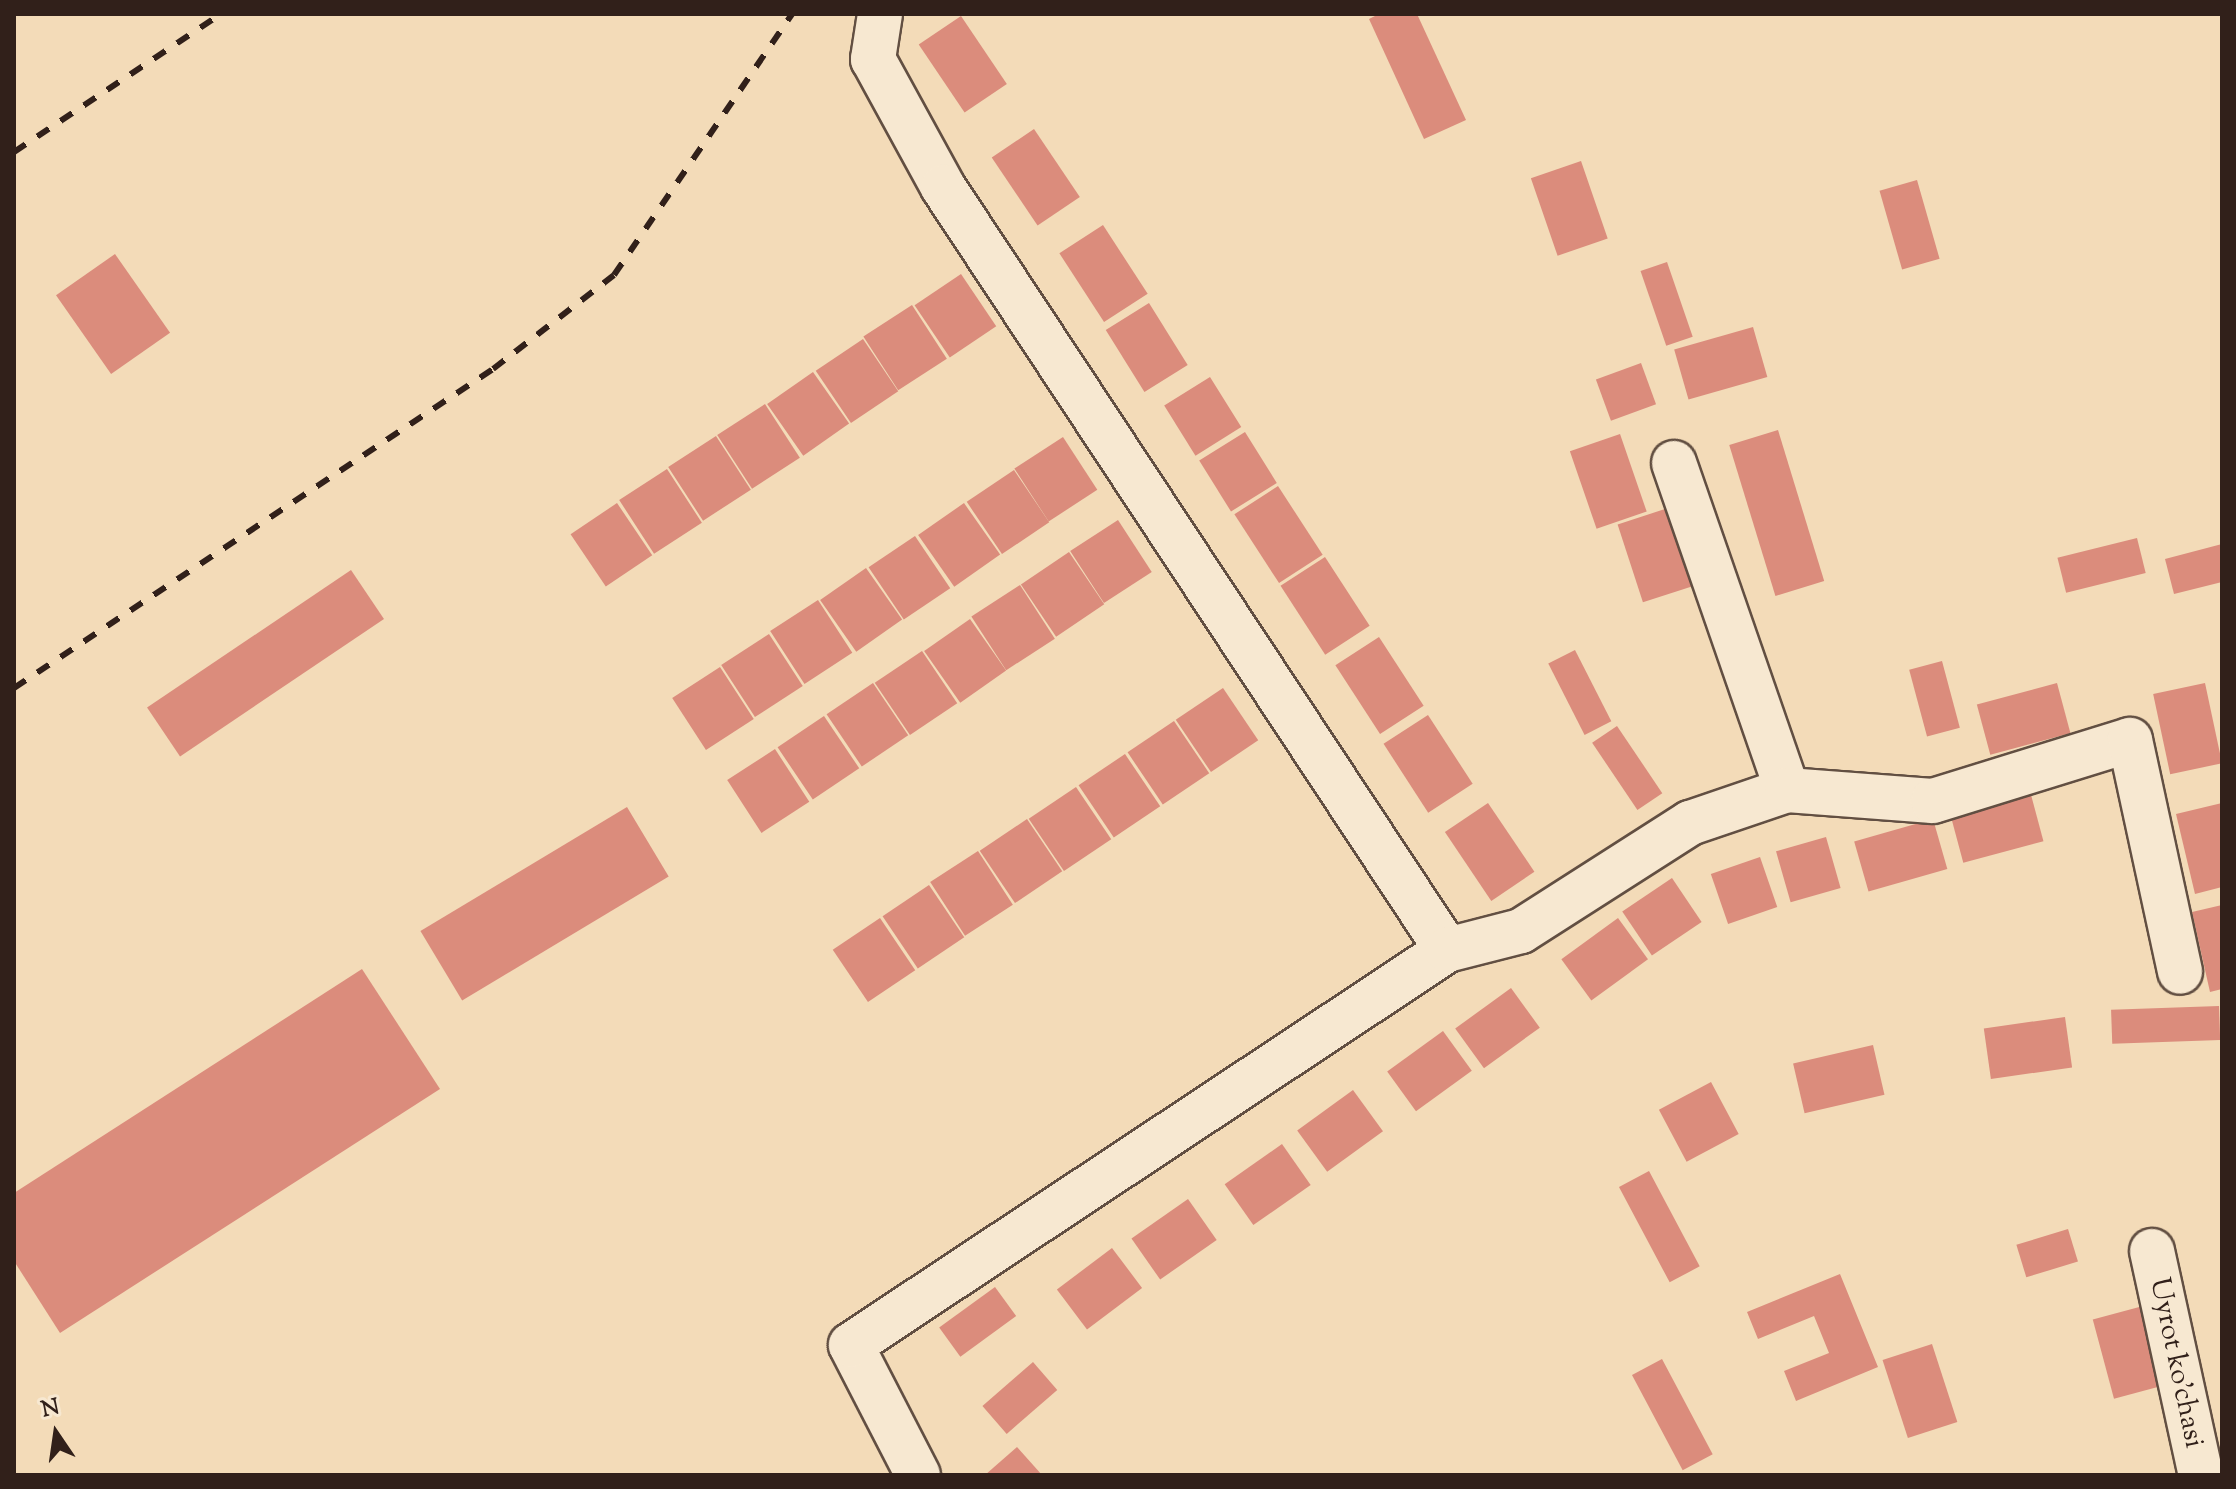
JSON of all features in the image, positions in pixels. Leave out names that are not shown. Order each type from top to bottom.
[{"type":"street","points":[[880,14],[873,59],[943,187],[1447,950]]},
{"type":"street","points":[[1674,463],[1787,790]]},
{"type":"street","points":[[918,1475],[851,1345],[1447,950],[1521,931],[1690,823],[1787,790],[1933,801],[2130,740],[2180,972]]},
{"type":"street","name":"Uyrot ko'chasi","points":[[2152,1251],[2201,1475]]},
{"type":"building","points":[[1379,14],[1417,14],[1466,120],[1424,139],[1369,19]]},
{"type":"building","points":[[961,16],[1007,84],[965,112],[919,45]]},
{"type":"building","points":[[1034,129],[1080,197],[1038,225],[992,158]]},
{"type":"building","points":[[1581,161],[1608,239],[1558,256],[1531,178]]},
{"type":"building","points":[[1917,180],[1940,259],[1902,270],[1880,191]]},
{"type":"building","points":[[1103,225],[1148,294],[1104,322],[1059,253]]},
{"type":"building","points":[[115,254],[170,333],[111,374],[56,295]]},
{"type":"building","points":[[1667,262],[1693,337],[1666,346],[1641,271]]},
{"type":"building","points":[[961,274],[996,326],[950,358],[915,305]]},
{"type":"building","points":[[1149,303],[1188,365],[1144,392],[1106,330]]},
{"type":"building","points":[[912,305],[947,359],[898,390],[863,337]]},
{"type":"building","points":[[1753,327],[1767,377],[1689,400],[1674,350]]},
{"type":"building","points":[[863,339],[898,391],[851,423],[816,371]]},
{"type":"building","points":[[1641,363],[1656,404],[1611,421],[1596,379]]},
{"type":"building","points":[[813,372],[849,424],[803,456],[767,404]]},
{"type":"building","points":[[1210,377],[1241,427],[1195,456],[1164,406]]},
{"type":"building","points":[[765,404],[800,458],[752,489],[717,435]]},
{"type":"building","points":[[1778,430],[1824,581],[1775,596],[1729,445]]},
{"type":"building","points":[[1245,432],[1277,483],[1231,511],[1199,461]]},
{"type":"building","points":[[1620,434],[1647,512],[1597,529],[1570,451]]},
{"type":"building","points":[[716,436],[751,490],[703,521],[668,467]]},
{"type":"building","points":[[1063,437],[1097,490],[1049,521],[1014,469]]},
{"type":"building","points":[[667,469],[702,523],[654,554],[619,500]]},
{"type":"building","points":[[1014,470],[1049,522],[1002,554],[967,502]]},
{"type":"building","points":[[1278,486],[1323,555],[1279,583],[1234,514]]},
{"type":"building","points":[[617,503],[652,555],[606,587],[571,534]]},
{"type":"building","points":[[964,503],[1000,555],[954,587],[918,535]]},
{"type":"building","points":[[1668,508],[1693,586],[1643,602],[1618,524]]},
{"type":"building","points":[[1118,520],[1152,572],[1104,603],[1070,551]]},
{"type":"building","points":[[915,536],[950,588],[904,620],[869,567]]},
{"type":"building","points":[[2137,538],[2146,573],[2066,593],[2057,558]]},
{"type":"building","points":[[2222,544],[2222,582],[2174,594],[2165,559]]},
{"type":"building","points":[[1069,552],[1104,604],[1056,637],[1021,584]]},
{"type":"building","points":[[1325,557],[1370,626],[1325,655],[1281,586]]},
{"type":"building","points":[[866,568],[902,620],[856,652],[820,600]]},
{"type":"building","points":[[351,570],[384,619],[180,756],[147,708]]},
{"type":"building","points":[[1020,585],[1055,639],[1006,670],[971,617]]},
{"type":"building","points":[[818,600],[852,653],[805,684],[770,631]]},
{"type":"building","points":[[970,619],[1006,671],[960,703],[924,651]]},
{"type":"building","points":[[769,634],[803,686],[755,717],[721,665]]},
{"type":"building","points":[[1379,637],[1424,706],[1380,734],[1335,665]]},
{"type":"building","points":[[1575,650],[1611,721],[1585,735],[1548,664]]},
{"type":"building","points":[[922,651],[957,703],[910,735],[875,683]]},
{"type":"building","points":[[1942,661],[1960,728],[1927,736],[1909,670]]},
{"type":"building","points":[[720,667],[754,719],[706,750],[672,698]]},
{"type":"building","points":[[873,683],[908,735],[862,767],[827,714]]},
{"type":"building","points":[[2057,683],[2070,733],[1990,755],[1977,704]]},
{"type":"building","points":[[2205,683],[2222,763],[2170,774],[2153,694]]},
{"type":"building","points":[[1223,688],[1258,740],[1211,772],[1176,720]]},
{"type":"building","points":[[1428,715],[1473,784],[1428,813],[1384,744]]},
{"type":"building","points":[[824,716],[859,768],[813,800],[778,747]]},
{"type":"building","points":[[1174,721],[1209,773],[1163,805],[1128,752]]},
{"type":"building","points":[[1617,726],[1662,793],[1637,810],[1592,743]]},
{"type":"building","points":[[775,749],[809,802],[762,833],[727,780]]},
{"type":"building","points":[[1125,754],[1160,806],[1114,838],[1079,785]]},
{"type":"building","points":[[1076,787],[1111,839],[1064,871],[1029,819]]},
{"type":"building","points":[[2030,791],[2043,841],[1963,863],[1950,812]]},
{"type":"building","points":[[1488,803],[1534,872],[1491,901],[1445,832]]},
{"type":"building","points":[[2222,803],[2222,887],[2195,894],[2176,814]]},
{"type":"building","points":[[627,807],[669,876],[462,1001],[420,931]]},
{"type":"building","points":[[1027,819],[1062,871],[1015,903],[980,851]]},
{"type":"building","points":[[1933,819],[1947,869],[1869,892],[1854,842]]},
{"type":"building","points":[[1826,837],[1841,888],[1791,902],[1776,851]]},
{"type":"building","points":[[978,851],[1013,905],[965,936],[930,882]]},
{"type":"building","points":[[1760,857],[1777,907],[1728,924],[1711,874]]},
{"type":"building","points":[[1672,878],[1702,922],[1652,955],[1622,912]]},
{"type":"building","points":[[929,885],[964,937],[918,969],[883,916]]},
{"type":"building","points":[[2222,905],[2222,989],[2210,992],[2192,912]]},
{"type":"building","points":[[880,918],[915,970],[868,1002],[833,950]]},
{"type":"building","points":[[1618,918],[1648,959],[1591,1000],[1561,959]]},
{"type":"building","points":[[362,969],[440,1089],[60,1333],[14,1261],[14,1193]]},
{"type":"building","points":[[1511,988],[1540,1028],[1484,1068],[1455,1029]]},
{"type":"building","points":[[2219,1006],[2220,1040],[2112,1044],[2111,1010]]},
{"type":"building","points":[[2065,1017],[2072,1068],[1991,1079],[1984,1028]]},
{"type":"building","points":[[1443,1031],[1472,1071],[1416,1111],[1387,1072]]},
{"type":"building","points":[[1873,1045],[1884,1095],[1805,1113],[1793,1063]]},
{"type":"building","points":[[1711,1082],[1739,1134],[1687,1162],[1659,1110]]},
{"type":"building","points":[[1353,1090],[1383,1131],[1327,1172],[1297,1131]]},
{"type":"building","points":[[1282,1144],[1311,1185],[1253,1225],[1225,1184]]},
{"type":"building","points":[[1649,1171],[1700,1266],[1670,1282],[1619,1187]]},
{"type":"building","points":[[1188,1199],[1217,1240],[1160,1280],[1131,1239]]},
{"type":"building","points":[[2068,1229],[2078,1262],[2026,1277],[2016,1245]]},
{"type":"building","points":[[1112,1248],[1142,1288],[1087,1329],[1057,1290]]},
{"type":"building","points":[[1840,1274],[1878,1367],[1796,1401],[1784,1371],[1829,1353],[1814,1316],[1758,1339],[1747,1312]]},
{"type":"building","points":[[995,1287],[1016,1316],[960,1357],[939,1328]]},
{"type":"building","points":[[2143,1306],[2164,1385],[2114,1399],[2093,1319]]},
{"type":"building","points":[[1932,1344],[1957,1422],[1908,1438],[1883,1360]]},
{"type":"building","points":[[1662,1359],[1713,1454],[1683,1470],[1632,1375]]},
{"type":"building","points":[[1033,1362],[1057,1390],[1007,1434],[982,1406]]},
{"type":"building","points":[[1017,1447],[1042,1475],[985,1475]]},
{"type":"railway","points":[[14,152],[221,14]]},
{"type":"railway","points":[[14,688],[493,369],[614,275],[792,14]]}]
